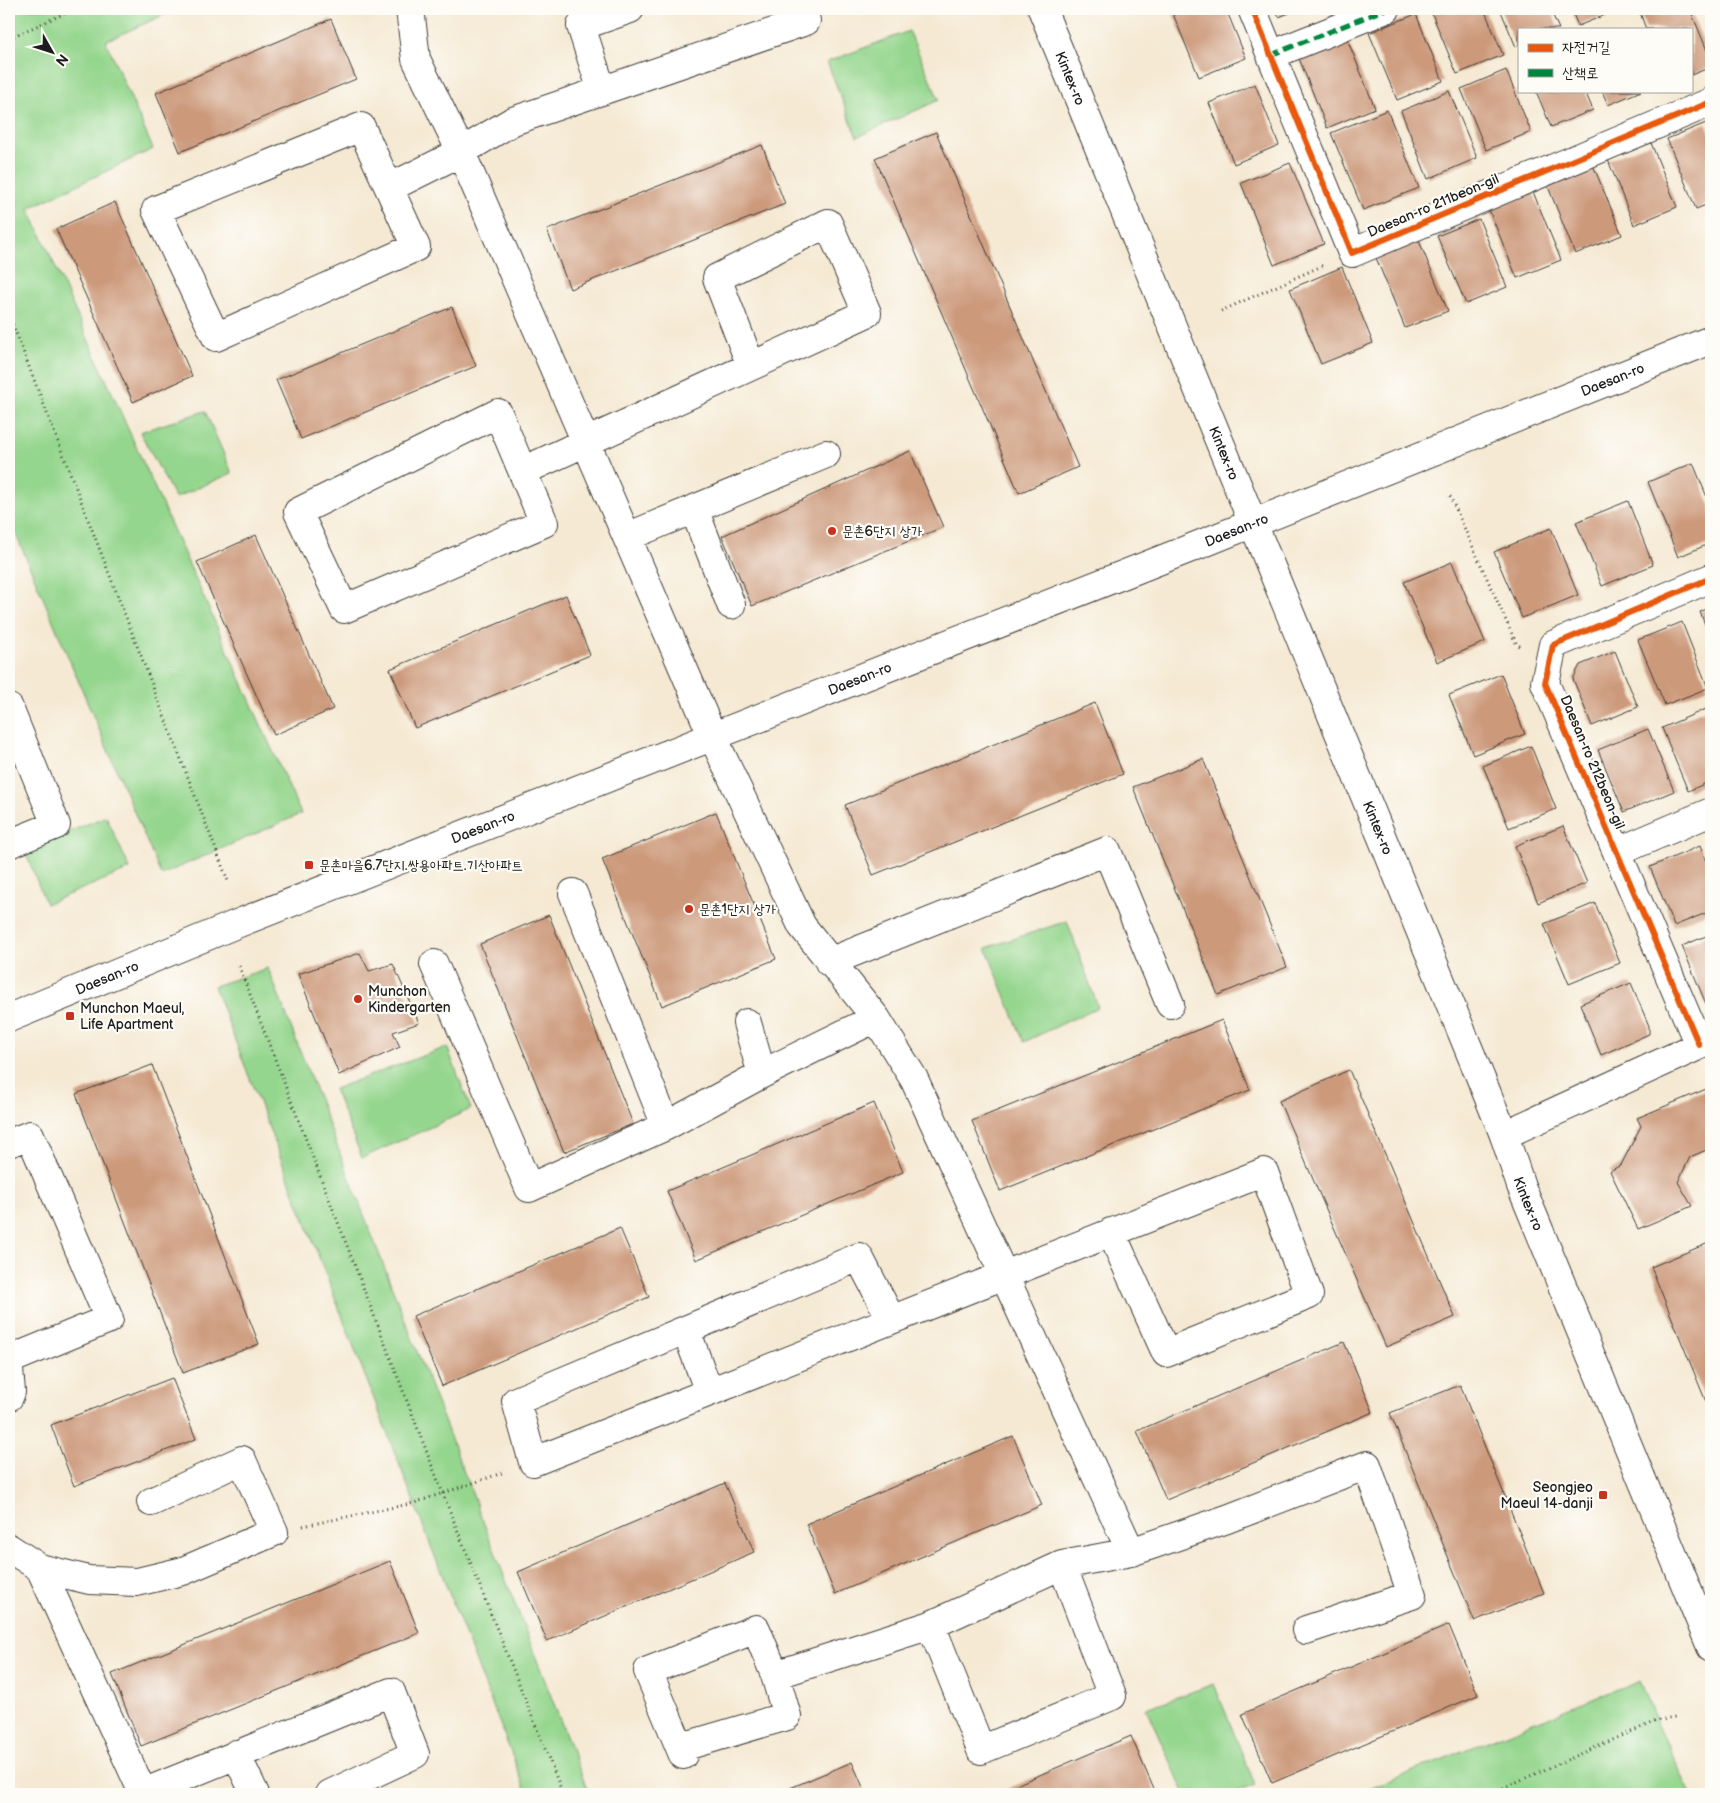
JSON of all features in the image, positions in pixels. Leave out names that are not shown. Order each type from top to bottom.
[{"type":"main road","points":[[410,9],[416,59],[461,152],[712,735],[802,926],[829,962],[876,1018],[914,1079],[1131,1552]]},
{"type":"main road","points":[[602,91],[581,26],[630,9]]},
{"type":"main road","points":[[389,188],[461,152],[513,121],[806,21],[802,9]]},
{"type":"main road","name":"Kintex-ro","points":[[1042,9],[1504,1135],[1528,1204],[1711,1647]]},
{"type":"main road","points":[[1252,9],[1352,253]]},
{"type":"main road","points":[[1271,55],[1386,9]]},
{"type":"main road","name":"Daesan-ro 211beon-gil","points":[[1352,253],[1711,102]]},
{"type":"main road","points":[[361,127],[389,188],[416,247],[216,336],[156,210],[361,127]]},
{"type":"main road","points":[[523,471],[867,313],[828,223],[717,278],[751,366]]},
{"type":"main road","name":"Daesan-ro","points":[[9,1018],[224,929],[1711,340]]},
{"type":"main road","points":[[498,413],[523,471],[544,523],[344,609],[298,512],[498,413]]},
{"type":"main road","points":[[627,537],[826,454]]},
{"type":"main road","points":[[694,509],[731,605]]},
{"type":"main road","name":"Daesan-ro 212beon-gil","points":[[1705,1043],[1617,852],[1545,683],[1553,646],[1711,578]]},
{"type":"main road","points":[[9,708],[56,825],[9,844]]},
{"type":"main road","name":"Daesan-ro 212beon-gil","points":[[1617,852],[1711,812]]},
{"type":"main road","points":[[829,962],[1107,851],[1170,1004]]},
{"type":"main road","points":[[573,893],[666,1126]]},
{"type":"main road","points":[[434,964],[529,1188],[666,1126],[762,1074],[876,1018]]},
{"type":"main road","points":[[748,1023],[762,1074]]},
{"type":"main road","points":[[1504,1135],[1705,1043]]},
{"type":"main road","points":[[9,1143],[30,1135],[109,1319],[9,1360]]},
{"type":"main road","points":[[890,1319],[860,1257],[516,1401],[533,1462],[1003,1274],[1264,1172],[1309,1295],[1166,1353],[1111,1232]]},
{"type":"main road","points":[[686,1330],[709,1392]]},
{"type":"main road","points":[[9,1369],[11,1392],[9,1397]]},
{"type":"main road","points":[[9,1548],[40,1568],[89,1580],[137,1582],[183,1571],[274,1532],[242,1460],[151,1502]]},
{"type":"main road","points":[[774,1675],[931,1625],[1062,1565],[1131,1552],[1227,1520],[1367,1465],[1412,1594],[1306,1630]]},
{"type":"main road","points":[[931,1625],[981,1750],[1112,1696],[1062,1565]]},
{"type":"main road","points":[[40,1568],[142,1793],[391,1692],[416,1754],[330,1794]]},
{"type":"main road","points":[[756,1629],[774,1675],[787,1716],[682,1747],[683,1755],[648,1671],[756,1629]]},
{"type":"main road","points":[[236,1754],[255,1794]]},
{"type":"path","points":[[9,38],[75,9]]},
{"type":"path","points":[[1220,310],[1352,253]]},
{"type":"path","points":[[9,315],[228,881]]},
{"type":"path","points":[[1450,496],[1516,643],[1548,666]]},
{"type":"path","points":[[239,966],[443,1494],[563,1794]]},
{"type":"path","points":[[274,1532],[414,1503],[533,1462]]},
{"type":"path","points":[[1489,1794],[1656,1722],[1675,1718]]},
{"type":"green space","points":[[9,9],[177,9],[106,41],[153,149],[29,208],[301,814],[161,875],[9,518]]},
{"type":"green space","points":[[909,31],[939,100],[857,137],[827,62]]},
{"type":"green space","points":[[205,411],[232,473],[175,498],[140,432]]},
{"type":"green space","points":[[106,816],[130,869],[46,904],[25,851]]},
{"type":"green space","points":[[1067,921],[1098,1007],[1024,1042],[986,948]]},
{"type":"green space","points":[[268,968],[589,1794],[527,1794],[214,986]]},
{"type":"green space","points":[[447,1047],[471,1109],[362,1158],[334,1089]]},
{"type":"green space","points":[[1640,1680],[1656,1721],[1691,1794],[1356,1794]]},
{"type":"green space","points":[[1214,1684],[1255,1785],[1232,1794],[1185,1794],[1146,1708]]},
{"type":"building","points":[[1186,9],[1226,9],[1246,58],[1199,77],[1173,14]]},
{"type":"building","points":[[1275,9],[1299,9],[1279,17]]},
{"type":"building","points":[[1443,9],[1484,9],[1503,55],[1457,74],[1432,14]]},
{"type":"building","points":[[1500,9],[1550,9],[1559,28],[1518,28],[1518,46],[1516,47]]},
{"type":"building","points":[[1571,9],[1620,9],[1578,26]]},
{"type":"building","points":[[1690,9],[1711,60],[1711,67],[1692,75],[1692,28],[1646,28],[1639,10]]},
{"type":"building","points":[[1416,14],[1443,81],[1397,100],[1369,33]]},
{"type":"building","points":[[331,19],[356,79],[180,152],[156,93]]},
{"type":"building","points":[[1346,36],[1375,108],[1327,128],[1298,56]]},
{"type":"building","points":[[1506,70],[1531,132],[1486,150],[1461,89]]},
{"type":"building","points":[[1255,84],[1279,145],[1234,164],[1209,103]]},
{"type":"building","points":[[1449,91],[1477,158],[1428,179],[1401,111]]},
{"type":"building","points":[[1536,92],[1585,92],[1593,110],[1551,127]]},
{"type":"building","points":[[1602,92],[1639,92],[1608,105]]},
{"type":"building","points":[[1387,110],[1419,188],[1363,210],[1331,133]]},
{"type":"building","points":[[1706,123],[1711,135],[1711,203],[1696,209],[1667,139]]},
{"type":"building","points":[[936,132],[1078,467],[1019,493],[875,158]]},
{"type":"building","points":[[1651,143],[1677,207],[1634,225],[1608,160]]},
{"type":"building","points":[[762,145],[785,204],[570,289],[547,230]]},
{"type":"building","points":[[1290,163],[1324,244],[1274,265],[1241,183]]},
{"type":"building","points":[[1593,165],[1622,235],[1575,254],[1547,184]]},
{"type":"building","points":[[1531,187],[1561,260],[1517,278],[1487,205]]},
{"type":"building","points":[[115,202],[192,376],[133,402],[56,229]]},
{"type":"building","points":[[1479,219],[1507,287],[1466,304],[1437,236]]},
{"type":"building","points":[[1417,236],[1448,311],[1405,328],[1374,253]]},
{"type":"building","points":[[1342,267],[1373,343],[1321,364],[1290,289]]},
{"type":"building","points":[[452,307],[476,366],[301,439],[276,380]]},
{"type":"building","name":"문촌6단지 상가","points":[[910,451],[943,527],[752,606],[722,536]]},
{"type":"building","points":[[1693,463],[1711,507],[1711,543],[1678,557],[1648,482]]},
{"type":"building","points":[[1628,501],[1653,565],[1602,586],[1576,522]]},
{"type":"building","points":[[1551,528],[1578,595],[1522,618],[1494,552]]},
{"type":"building","points":[[256,535],[333,709],[274,735],[197,562]]},
{"type":"building","points":[[1452,562],[1485,642],[1437,662],[1404,582]]},
{"type":"building","points":[[566,595],[590,655],[415,728],[390,669]]},
{"type":"building","points":[[1711,607],[1711,639],[1700,612]]},
{"type":"building","points":[[1682,622],[1708,688],[1665,705],[1638,640]]},
{"type":"building","points":[[1615,651],[1638,707],[1592,726],[1573,679],[1580,665]]},
{"type":"building","points":[[1501,674],[1525,734],[1473,755],[1449,695]]},
{"type":"building","points":[[1095,703],[1123,774],[873,875],[845,805]]},
{"type":"building","points":[[1706,709],[1711,721],[1711,781],[1688,791],[1662,728]]},
{"type":"building","points":[[1648,729],[1674,791],[1624,812],[1598,750]]},
{"type":"building","points":[[1531,746],[1556,809],[1509,828],[1483,766]]},
{"type":"building","points":[[1203,759],[1287,967],[1218,995],[1133,787]]},
{"type":"building","name":"문촌1단지 상가","points":[[716,812],[776,959],[662,1006],[602,859]]},
{"type":"building","points":[[1563,826],[1587,883],[1538,903],[1515,846]]},
{"type":"building","points":[[1700,846],[1711,875],[1711,911],[1674,926],[1650,867]]},
{"type":"building","points":[[1595,903],[1620,963],[1569,984],[1544,924]]},
{"type":"building","points":[[549,915],[633,1124],[564,1152],[480,944]]},
{"type":"building","points":[[1711,934],[1711,1002],[1706,1004],[1682,946]]},
{"type":"building","name":"Munchon Kindergarten","points":[[360,953],[369,971],[393,964],[419,1023],[393,1032],[400,1047],[339,1075],[298,974]]},
{"type":"building","points":[[1631,983],[1649,1026],[1649,1034],[1601,1055],[1580,1004]]},
{"type":"building","points":[[1222,1020],[1250,1090],[1000,1191],[972,1121]]},
{"type":"building","points":[[152,1065],[259,1344],[183,1373],[76,1094]]},
{"type":"building","points":[[1349,1070],[1455,1317],[1386,1347],[1279,1101]]},
{"type":"building","points":[[1711,1087],[1711,1148],[1690,1157],[1678,1182],[1692,1206],[1638,1229],[1610,1171],[1621,1165],[1641,1126],[1637,1118]]},
{"type":"building","points":[[874,1103],[903,1172],[696,1260],[667,1191]]},
{"type":"building","points":[[620,1228],[649,1297],[442,1386],[413,1316]]},
{"type":"building","points":[[1711,1242],[1711,1414],[1651,1267]]},
{"type":"building","points":[[1344,1342],[1373,1412],[1166,1500],[1137,1431]]},
{"type":"building","points":[[172,1378],[196,1439],[74,1486],[51,1425]]},
{"type":"building","points":[[1460,1385],[1544,1593],[1474,1621],[1390,1413]]},
{"type":"building","points":[[1013,1436],[1042,1505],[835,1594],[806,1524]]},
{"type":"building","points":[[725,1483],[754,1552],[547,1641],[518,1572]]},
{"type":"building","points":[[390,1561],[419,1633],[141,1746],[112,1674]]},
{"type":"building","points":[[1449,1625],[1478,1695],[1272,1783],[1242,1714]]},
{"type":"building","points":[[1131,1736],[1156,1794],[995,1794]]},
{"type":"building","points":[[852,1762],[866,1794],[776,1794]]},
{"type":"marked path","points":[[1271,55],[1386,9]]},
{"type":"cycle path","points":[[1252,9],[1352,253],[1711,102]]},
{"type":"cycle path","points":[[1699,1045],[1545,683],[1553,645],[1711,578]]},
{"type":"place","name":"문촌6단지 상가","points":[[832,531]]},
{"type":"place","name":"문촌마을6.7단지.쌍용아파트.기산아파트","points":[[309,865]]},
{"type":"place","name":"문촌1단지 상가","points":[[689,909]]},
{"type":"place","name":"Munchon Kindergarten","points":[[358,999]]},
{"type":"place","name":"Munchon Maeul, Life Apartment","points":[[70,1016]]},
{"type":"place","name":"Seongjeo Maeul 14-danji","points":[[1603,1495]]}]
